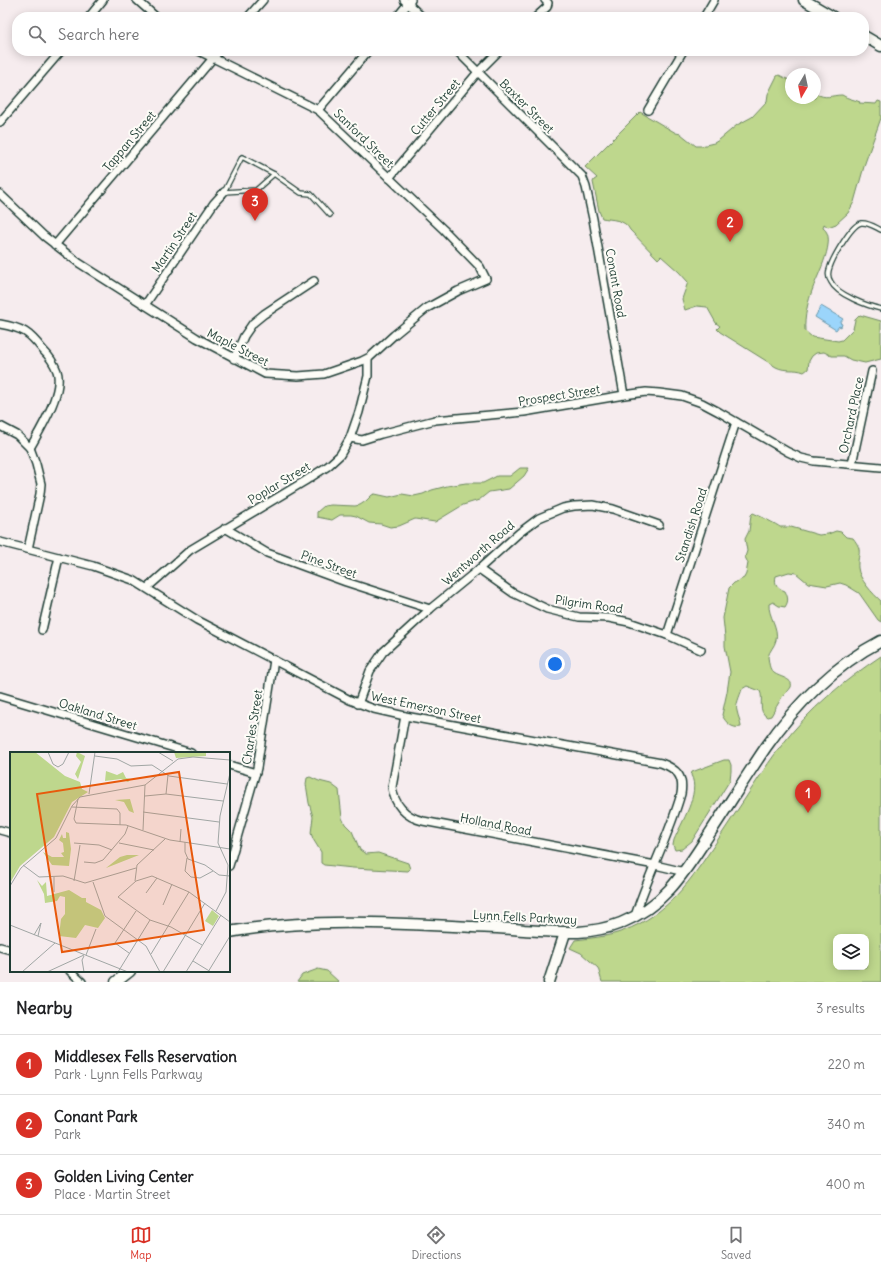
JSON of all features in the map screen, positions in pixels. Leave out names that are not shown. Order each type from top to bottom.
[{"type":"main road","points":[[804,0],[824,12]]},
{"type":"main road","points":[[869,39],[881,46]]},
{"type":"main road","name":"Lynn Fells Parkway","points":[[230,932],[288,926],[359,924],[431,925],[565,933],[601,929],[621,923],[635,916],[664,896],[685,872],[766,746],[807,697],[856,656],[881,641]]},
{"type":"main road","points":[[549,982],[565,933]]},
{"type":"main road","points":[[116,982],[129,972]]},
{"type":"street","points":[[93,12],[102,0]]},
{"type":"street","points":[[136,0],[150,12]]},
{"type":"street","points":[[252,12],[263,0]]},
{"type":"street","points":[[707,12],[714,0]]},
{"type":"street","points":[[400,12],[408,1],[418,12]]},
{"type":"street","points":[[542,12],[547,8],[547,3]]},
{"type":"street","points":[[0,122],[57,56]]},
{"type":"street","name":"Sanford Street","points":[[209,56],[318,110],[444,230],[480,267],[486,279]]},
{"type":"street","points":[[318,110],[364,56]]},
{"type":"street","name":"Baxter Street","points":[[462,56],[582,176]]},
{"type":"street","name":"Cutter Street","points":[[390,178],[478,72],[494,56]]},
{"type":"street","points":[[648,110],[680,56]]},
{"type":"street","name":"Tappan Street","points":[[55,245],[213,58]]},
{"type":"street","name":"Conant Road","points":[[582,176],[593,219],[624,395]]},
{"type":"street","name":"Martin Street","points":[[145,305],[214,203],[224,192]]},
{"type":"street","name":"Maple Street","points":[[0,194],[55,245],[79,263],[197,338],[234,359],[265,374],[298,376],[326,374],[368,359],[427,308],[458,291],[486,279]]},
{"type":"street","points":[[234,359],[244,336],[253,323],[314,281]]},
{"type":"street","points":[[0,324],[15,327],[27,332],[51,359],[57,373],[56,389],[52,404],[46,420],[30,448]]},
{"type":"street","name":"Poplar Street","points":[[147,588],[188,552],[225,528],[305,481],[328,466],[342,453],[350,438],[366,387],[368,359]]},
{"type":"street","name":"Orchard Place","points":[[852,464],[872,371]]},
{"type":"street","name":"Prospect Street","points":[[350,438],[362,440],[435,420],[524,412],[624,395],[653,392],[682,396],[706,405],[801,458],[814,461],[881,467]]},
{"type":"street","name":"Standish Road","points":[[667,635],[736,422]]},
{"type":"street","points":[[0,426],[17,435],[30,448],[36,464],[41,489],[28,549]]},
{"type":"street","name":"Wentworth Road","points":[[358,704],[366,678],[378,657],[430,609],[479,569],[526,526],[545,515],[564,508],[581,506],[607,507],[660,525]]},
{"type":"street","name":"Pine Street","points":[[225,528],[267,553],[346,582],[430,609]]},
{"type":"street","name":"West Emerson Street","points":[[0,542],[119,574],[147,588],[197,620],[358,704],[405,716],[642,760],[661,764],[674,769],[680,777],[682,794],[639,902],[635,916]]},
{"type":"street","points":[[42,630],[59,557]]},
{"type":"street","name":"Pilgrim Road","points":[[479,569],[513,593],[551,611],[579,617],[621,620],[667,635],[701,650]]},
{"type":"street","name":"Charles Street","points":[[230,863],[256,772],[274,660]]},
{"type":"street","name":"Oakland Street","points":[[0,696],[188,752]]},
{"type":"street","name":"Holland Road","points":[[405,716],[392,787],[398,804],[403,811],[410,816],[423,821],[685,872]]},
{"type":"street","points":[[230,764],[256,772]]},
{"type":"street","points":[[0,830],[10,834]]},
{"type":"street","points":[[0,947],[10,950]]},
{"type":"street","points":[[71,972],[82,982]]},
{"type":"lane","points":[[224,192],[242,157],[274,174],[301,193],[311,194],[330,215]]},
{"type":"lane","points":[[224,192],[256,190],[274,174]]},
{"type":"lane","points":[[881,230],[866,223],[858,224],[853,228],[842,243],[830,268],[829,276],[830,282],[842,293],[863,304],[881,309]]},
{"type":"green space","points":[[779,75],[785,78],[785,104],[821,104],[821,96],[825,97],[842,95],[860,102],[859,103],[876,104],[878,101],[881,102],[881,118],[865,163],[854,202],[848,213],[836,224],[828,227],[824,224],[823,228],[827,233],[828,240],[827,248],[810,298],[806,315],[805,331],[812,337],[838,341],[842,340],[853,329],[855,320],[860,315],[881,321],[881,359],[865,363],[851,360],[844,356],[832,356],[824,352],[816,353],[812,356],[809,361],[808,369],[804,372],[776,367],[720,332],[717,329],[720,326],[716,323],[707,307],[697,306],[685,310],[682,299],[688,282],[661,256],[658,259],[630,230],[628,226],[622,222],[602,218],[599,211],[593,182],[597,178],[585,167],[640,112],[676,133],[681,134],[696,146],[714,143],[737,125],[752,117],[767,101],[768,94],[777,76]]},
{"type":"green space","points":[[520,468],[529,468],[524,476],[509,489],[489,492],[479,500],[463,505],[435,522],[415,519],[399,526],[390,527],[381,524],[369,523],[351,515],[340,515],[332,520],[317,517],[317,512],[324,506],[360,505],[375,494],[389,497],[402,494],[414,496],[447,486],[466,483],[483,483],[497,476],[510,476]]},
{"type":"green space","points":[[753,513],[780,527],[791,527],[819,535],[836,531],[841,532],[846,537],[853,538],[859,550],[858,568],[861,577],[870,590],[881,601],[881,622],[859,593],[846,585],[840,583],[827,586],[808,583],[796,573],[789,572],[776,576],[775,581],[780,589],[785,591],[788,601],[785,607],[779,606],[773,602],[769,604],[770,613],[777,635],[768,657],[769,665],[775,674],[790,682],[791,687],[782,697],[771,716],[767,717],[762,712],[760,691],[747,686],[742,689],[737,706],[741,727],[735,727],[725,721],[722,715],[730,672],[725,646],[723,618],[729,588],[734,583],[744,578],[746,574],[748,563],[745,557],[747,551],[745,539],[749,531],[751,515]]},
{"type":"green space","points":[[881,656],[881,982],[602,982],[598,968],[581,953],[570,948],[575,940],[617,933],[639,924],[666,905],[678,894],[698,869],[768,764],[792,732],[815,708]]},
{"type":"green space","points":[[724,760],[729,760],[731,765],[730,780],[692,841],[682,849],[675,850],[673,845],[674,840],[689,808],[694,790],[691,775],[692,772]]},
{"type":"green space","points":[[310,777],[331,784],[339,790],[342,818],[345,824],[352,831],[360,850],[366,854],[378,853],[408,863],[410,869],[408,871],[353,868],[324,865],[321,863],[321,852],[311,833],[313,817],[306,784],[307,778]]},
{"type":"green space","points":[[318,969],[327,971],[339,982],[297,982],[302,975]]},
{"type":"water","points":[[821,306],[843,319],[840,323],[842,324],[841,327],[839,326],[836,330],[815,317]]},
{"type":"place","name":"Golden Living Center","points":[[255,221]]},
{"type":"place","name":"Conant Park","points":[[730,242]]},
{"type":"place","name":"Middlesex Fells Reservation","points":[[808,813]]}]
